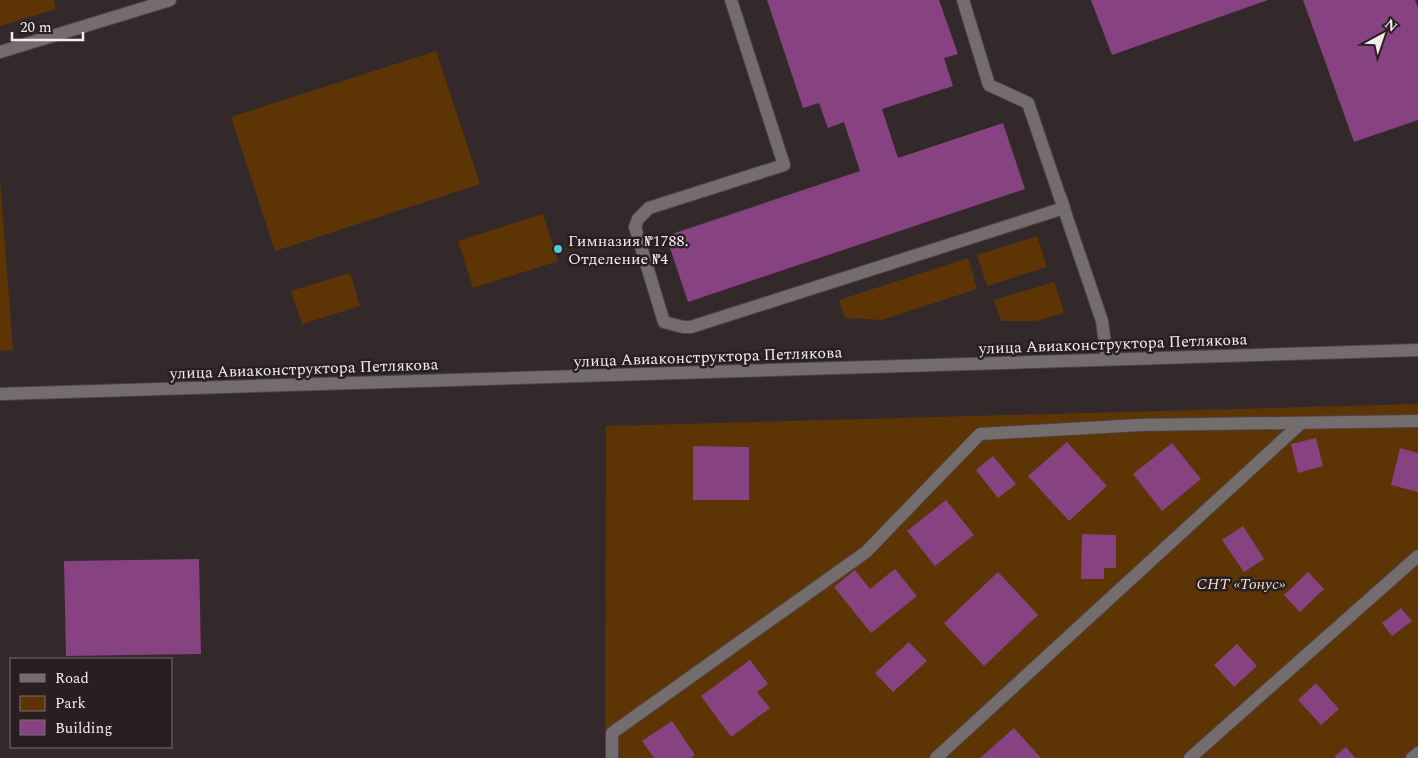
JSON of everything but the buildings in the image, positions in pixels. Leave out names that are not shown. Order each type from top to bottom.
[{"type":"street","points":[[0,52],[170,0]]},
{"type":"street","points":[[731,0],[784,165],[649,208],[638,219],[635,227],[664,322],[683,327],[692,327],[1064,208],[1060,196]]},
{"type":"street","points":[[963,0],[989,85],[1028,103],[1102,321],[1107,360]]},
{"type":"street","name":"улица Авиаконструктора Петлякова","points":[[0,394],[1418,350]]},
{"type":"street","points":[[612,758],[612,733],[866,552],[980,434],[1140,426],[1298,425],[1418,421]]},
{"type":"street","points":[[936,758],[1298,425]]},
{"type":"street","points":[[1190,758],[1418,556]]},
{"type":"street","points":[[1412,758],[1418,753]]},
{"type":"green space","points":[[0,0],[54,0],[56,9],[0,26]]},
{"type":"green space","points":[[436,51],[480,184],[275,251],[231,117]]},
{"type":"green space","points":[[0,179],[13,350],[0,351]]},
{"type":"green space","points":[[543,214],[558,261],[473,288],[458,241]]},
{"type":"green space","points":[[1037,236],[1047,267],[987,286],[977,255]]},
{"type":"green space","points":[[968,258],[977,289],[882,320],[845,318],[839,300]]},
{"type":"green space","points":[[350,273],[360,306],[302,324],[291,291]]},
{"type":"green space","points":[[1054,282],[1064,313],[1036,321],[1001,321],[994,300]]},
{"type":"green space","name":"СНТ «Тонус»","points":[[1418,404],[1418,758],[605,758],[606,426]]},
{"type":"place","name":"Гимназия №1788. Отделение №4","points":[[558,249]]}]
